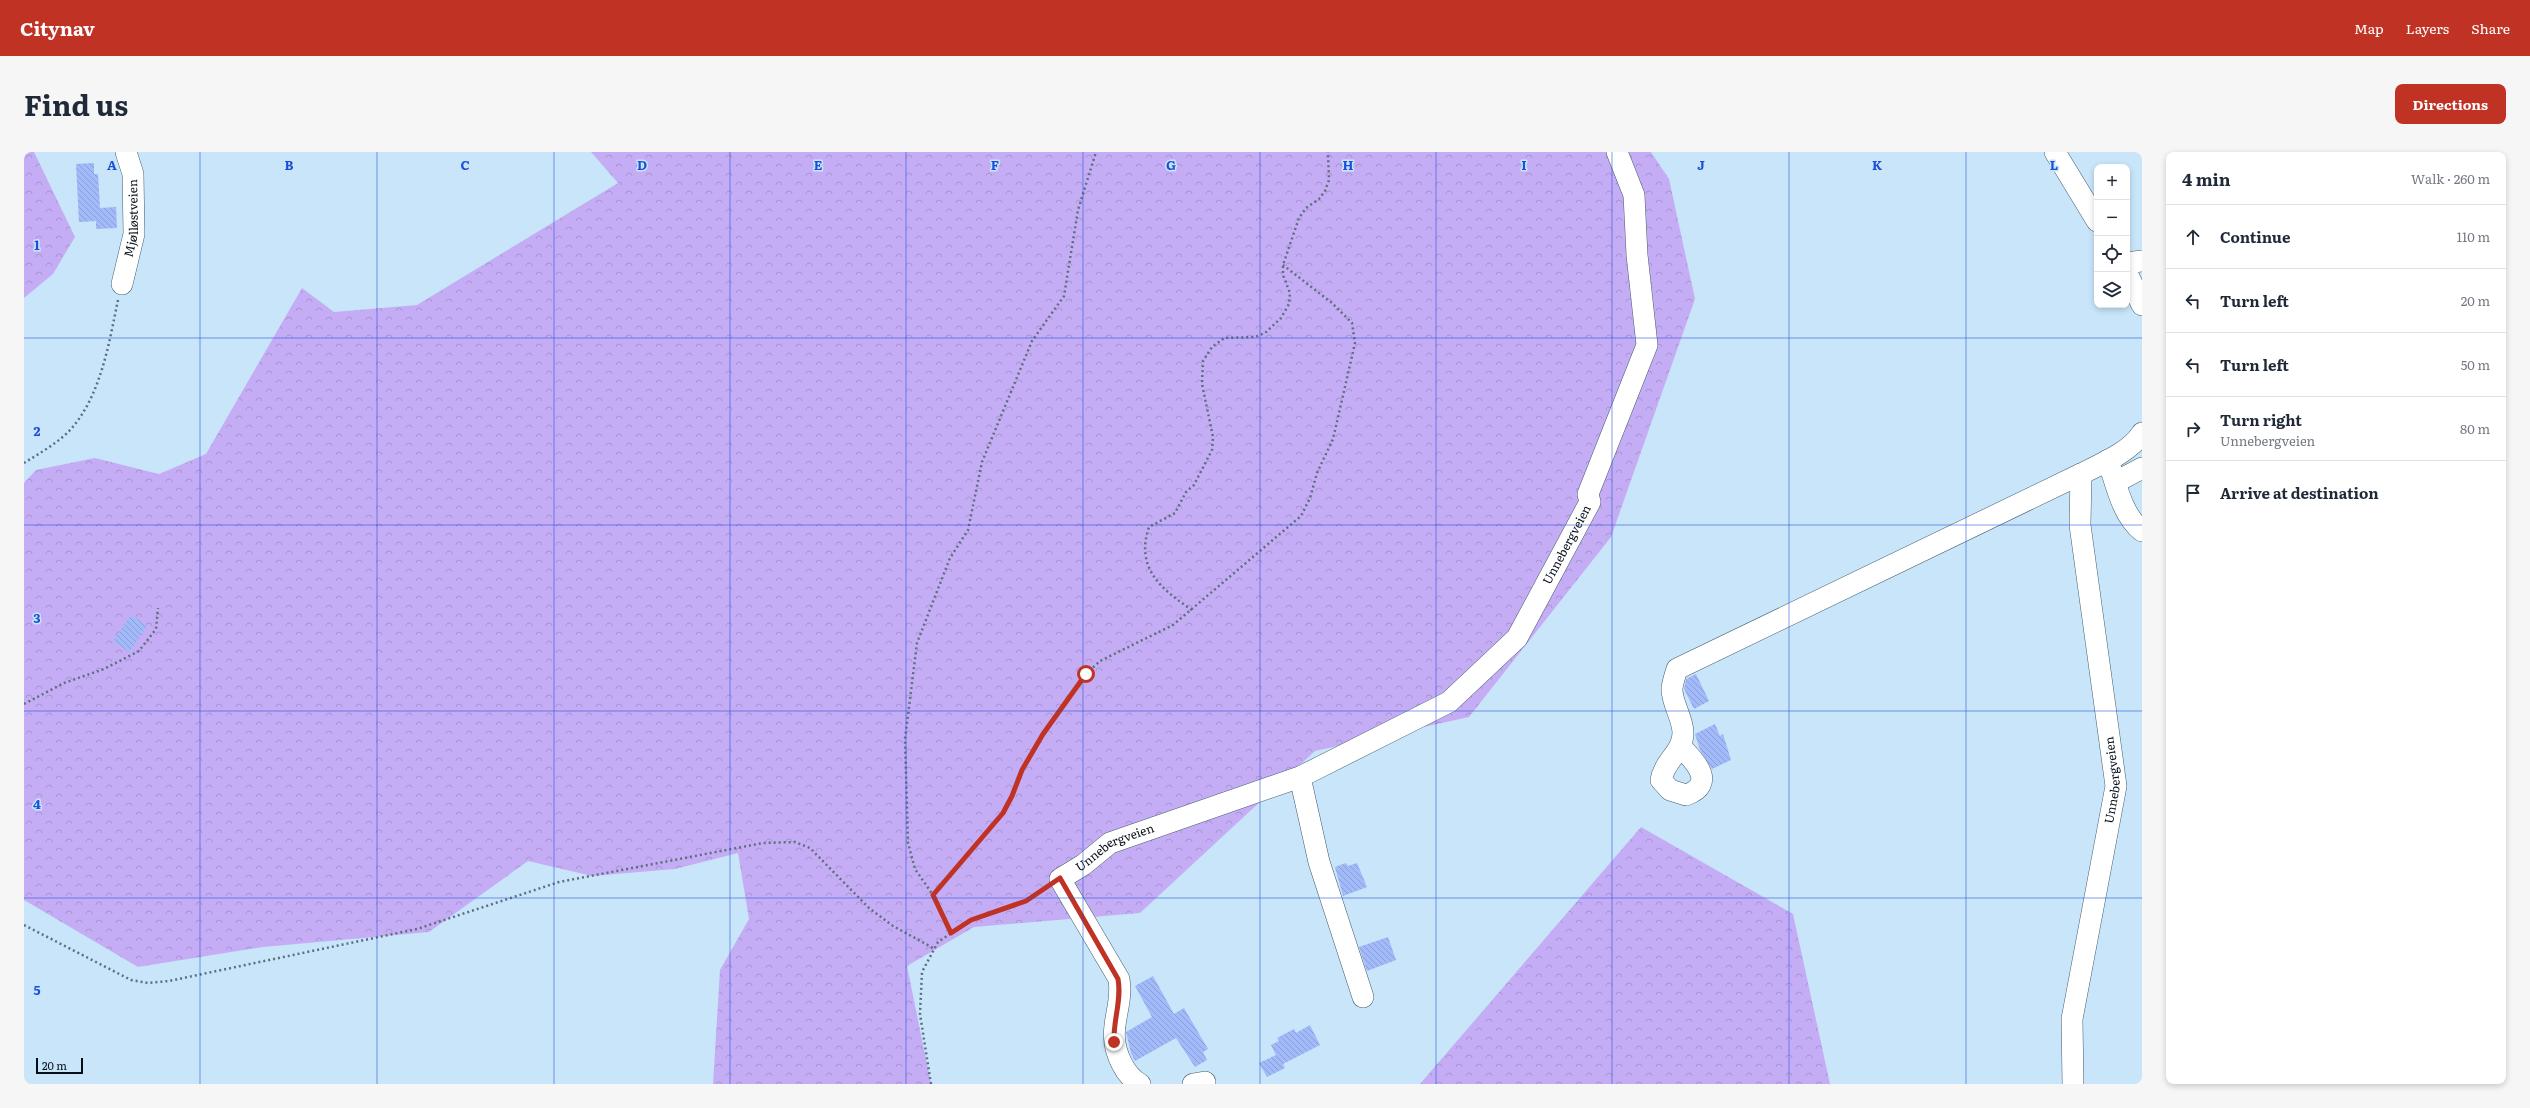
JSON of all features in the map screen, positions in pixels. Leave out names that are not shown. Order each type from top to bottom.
[{"type":"street","name":"Mjølløstveien","points":[[122,284],[134,234],[133,174],[126,152]]},
{"type":"street","name":"Unnebergveien","points":[[1060,878],[1083,865],[1110,843],[1300,777],[1450,702],[1517,638],[1590,502],[1588,494],[1647,345],[1637,255],[1634,195],[1617,152]]},
{"type":"street","points":[[2055,152],[2094,216]]},
{"type":"street","points":[[2130,263],[2142,261]]},
{"type":"street","points":[[2130,279],[2142,305]]},
{"type":"street","points":[[1680,747],[1683,733],[1672,689],[1677,670],[2081,474],[2108,460],[2138,439],[2142,433]]},
{"type":"street","points":[[2108,460],[2123,504],[2136,526],[2142,531]]},
{"type":"street","points":[[2116,482],[2142,468]]},
{"type":"street","name":"Unnebergveien","points":[[2073,1084],[2072,1019],[2116,786],[2080,525],[2081,474]]},
{"type":"street","points":[[1300,777],[1319,862],[1363,997]]},
{"type":"street","points":[[1060,878],[1118,979],[1120,992],[1114,1027],[1114,1042],[1125,1069],[1140,1084]]},
{"type":"path","points":[[951,933],[933,895],[915,869],[908,843],[906,739],[917,643],[950,558],[968,530],[982,462],[1032,341],[1064,296],[1078,210],[1096,152]]},
{"type":"path","points":[[1192,610],[1167,592],[1153,576],[1144,556],[1144,540],[1148,527],[1174,513],[1186,492],[1194,485],[1212,450],[1213,436],[1202,384],[1203,361],[1212,347],[1224,338],[1255,337],[1265,333],[1282,318],[1289,304],[1290,293],[1283,275],[1283,265],[1299,218],[1306,208],[1319,199],[1325,191],[1329,174],[1328,152]]},
{"type":"path","points":[[933,895],[1003,813],[1012,796],[1022,770],[1043,734],[1086,674],[1100,661],[1173,625],[1301,516],[1310,498],[1317,473],[1334,439],[1354,343],[1352,323],[1332,303],[1283,265]]},
{"type":"path","points":[[24,463],[71,429],[86,406],[106,356],[122,284]]},
{"type":"path","points":[[24,704],[64,683],[104,669],[138,651],[156,629],[158,608]]},
{"type":"path","points":[[24,925],[130,980],[148,983],[169,981],[417,929],[559,882],[763,843],[795,842],[810,848],[869,908],[893,926],[935,949]]},
{"type":"path","points":[[931,1084],[920,1014],[922,972],[938,942],[971,920],[1026,901],[1060,878]]},
{"type":"green space","points":[[24,152],[34,152],[75,237],[53,274],[24,298]]},
{"type":"green space","points":[[591,152],[1651,152],[1669,179],[1695,299],[1611,537],[1469,717],[1315,751],[1140,913],[974,927],[907,966],[931,1084],[713,1084],[720,970],[749,919],[738,853],[675,869],[592,876],[528,861],[429,932],[263,947],[138,967],[24,900],[24,483],[36,470],[95,458],[159,474],[206,454],[302,288],[334,312],[417,305],[618,183]]},
{"type":"green space","points":[[1641,827],[1793,914],[1830,1084],[1420,1084]]},
{"type":"building","points":[[94,163],[94,174],[98,174],[100,208],[116,207],[117,228],[96,229],[96,221],[79,222],[76,164]]},
{"type":"building","points":[[131,615],[147,626],[129,652],[113,641]]},
{"type":"building","points":[[1696,674],[1709,701],[1694,709],[1684,689],[1686,679]]},
{"type":"building","points":[[1715,724],[1720,736],[1723,734],[1731,760],[1712,769],[1700,750],[1695,734]]},
{"type":"building","points":[[1346,863],[1348,866],[1357,863],[1367,887],[1343,896],[1335,867]]},
{"type":"building","points":[[1388,937],[1396,960],[1367,971],[1359,947]]},
{"type":"building","points":[[1153,976],[1174,1014],[1184,1008],[1208,1049],[1203,1052],[1207,1060],[1195,1067],[1176,1038],[1135,1061],[1131,1053],[1126,1032],[1152,1017],[1135,986]]},
{"type":"building","points":[[1310,1025],[1320,1045],[1283,1064],[1285,1068],[1267,1077],[1259,1063],[1276,1055],[1271,1045],[1279,1041],[1277,1038],[1294,1029],[1296,1033]]},
{"type":"route","points":[[1086,674],[1043,734],[1022,770],[1012,796],[1003,813],[933,895],[951,933],[971,920],[1026,901],[1060,878],[1093,935],[1109,959],[1115,970],[1120,985],[1114,1022],[1114,1042]]}]
